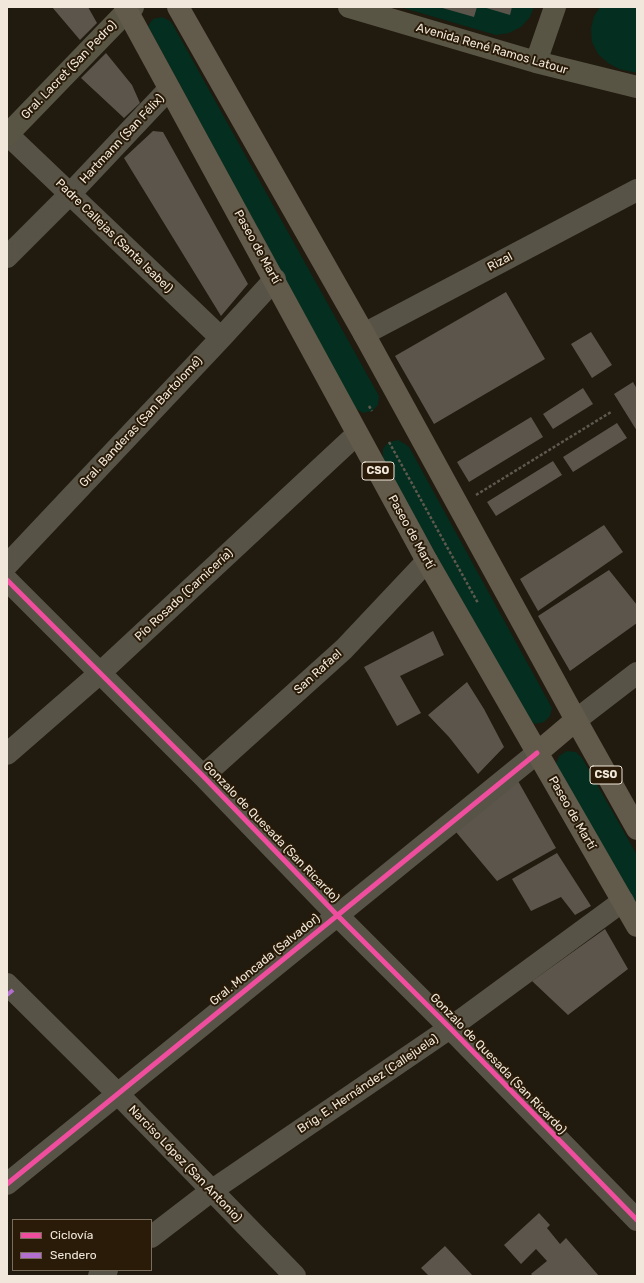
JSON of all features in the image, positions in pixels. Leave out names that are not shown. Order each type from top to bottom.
[{"type":"main road","name":"CSO","points":[[178,7],[364,334],[637,829]]},
{"type":"main road","name":"Paseo de Martí","points":[[128,8],[169,89],[275,279],[357,434],[427,561],[637,926]]},
{"type":"main road","points":[[537,753],[576,720]]},
{"type":"street","name":"Avenida René Ramos Latour","points":[[349,7],[536,62],[637,87]]},
{"type":"street","points":[[536,62],[555,7]]},
{"type":"street","name":"Gral. Lacret (San Pedro)","points":[[7,135],[128,8]]},
{"type":"street","name":"Hartmann (San Félix)","points":[[7,258],[169,89]]},
{"type":"street","name":"Padre Callejas (Santa Isabel)","points":[[7,135],[221,338]]},
{"type":"street","name":"Rizal","points":[[364,334],[637,190]]},
{"type":"street","name":"Gral. Banderas (San Bartolomé)","points":[[7,565],[275,279]]},
{"type":"street","name":"Pío Rosado (Carnicería)","points":[[7,754],[100,673],[357,434]]},
{"type":"street","name":"San Rafael","points":[[203,776],[344,649],[427,561]]},
{"type":"street","name":"Gonzalo de Quesada (San Ricardo)","points":[[7,580],[203,776],[337,915],[450,1028],[637,1220]]},
{"type":"street","points":[[576,720],[637,673]]},
{"type":"street","name":"Gral. Moncada (Salvador)","points":[[7,1184],[117,1093],[537,753]]},
{"type":"street","name":"Brig. E. Hernández (Callejuela)","points":[[152,1236],[211,1191],[450,1028],[623,901]]},
{"type":"street","name":"Narciso López (San Antonio)","points":[[9,990],[117,1093],[295,1276]]},
{"type":"path","points":[[458,506],[611,412]]},
{"type":"path","points":[[390,442],[478,603]]},
{"type":"green space","points":[[400,7],[534,7],[530,17],[521,27],[509,33],[496,35]]},
{"type":"green space","points":[[600,7],[637,7],[637,73],[619,69],[608,63],[598,54],[592,42],[591,29],[594,16]]},
{"type":"green space","points":[[162,17],[170,21],[173,25],[379,396],[378,405],[372,411],[363,413],[355,408],[148,26],[153,19]]},
{"type":"green space","points":[[398,440],[409,447],[552,708],[550,716],[544,722],[535,724],[527,719],[383,459],[383,449],[386,445],[389,442]]},
{"type":"green space","points":[[567,751],[576,752],[582,758],[637,855],[637,909],[556,764],[559,756]]},
{"type":"building","points":[[52,7],[88,7],[97,23],[80,40]]},
{"type":"building","points":[[439,7],[477,7],[474,17]]},
{"type":"building","points":[[483,7],[512,7],[510,15]]},
{"type":"building","points":[[106,53],[132,85],[140,103],[124,118],[81,78]]},
{"type":"building","points":[[153,131],[163,132],[248,284],[221,316],[124,158]]},
{"type":"building","points":[[506,292],[545,359],[434,424],[395,356]]},
{"type":"building","points":[[591,332],[612,365],[592,378],[571,344]]},
{"type":"building","points":[[633,382],[637,389],[637,431],[614,394]]},
{"type":"building","points":[[583,388],[593,404],[553,429],[543,414]]},
{"type":"building","points":[[531,417],[543,437],[469,482],[457,462]]},
{"type":"building","points":[[617,423],[627,438],[573,472],[563,457]]},
{"type":"building","points":[[553,461],[562,475],[496,516],[487,502]]},
{"type":"building","points":[[604,525],[623,552],[538,611],[520,579]]},
{"type":"building","points":[[609,570],[637,605],[637,623],[570,671],[538,616]]},
{"type":"building","points":[[433,631],[444,655],[400,676],[421,713],[397,726],[364,667]]},
{"type":"building","points":[[467,682],[484,709],[504,747],[478,774],[449,737],[428,715]]},
{"type":"building","points":[[518,781],[556,848],[497,881],[456,832]]},
{"type":"building","points":[[557,853],[591,906],[575,915],[561,897],[531,911],[512,879]]},
{"type":"building","points":[[605,929],[628,969],[568,1015],[532,981]]},
{"type":"building","points":[[539,1213],[550,1225],[547,1228],[560,1244],[566,1238],[599,1276],[533,1276],[531,1274],[547,1261],[536,1249],[521,1264],[504,1245]]},
{"type":"building","points":[[445,1246],[473,1276],[429,1276],[421,1268]]},
{"type":"marked path","points":[[7,995],[13,990]]},
{"type":"cycle path","points":[[7,580],[203,776],[337,915],[450,1028],[637,1220]]},
{"type":"cycle path","points":[[7,1184],[537,753]]}]
